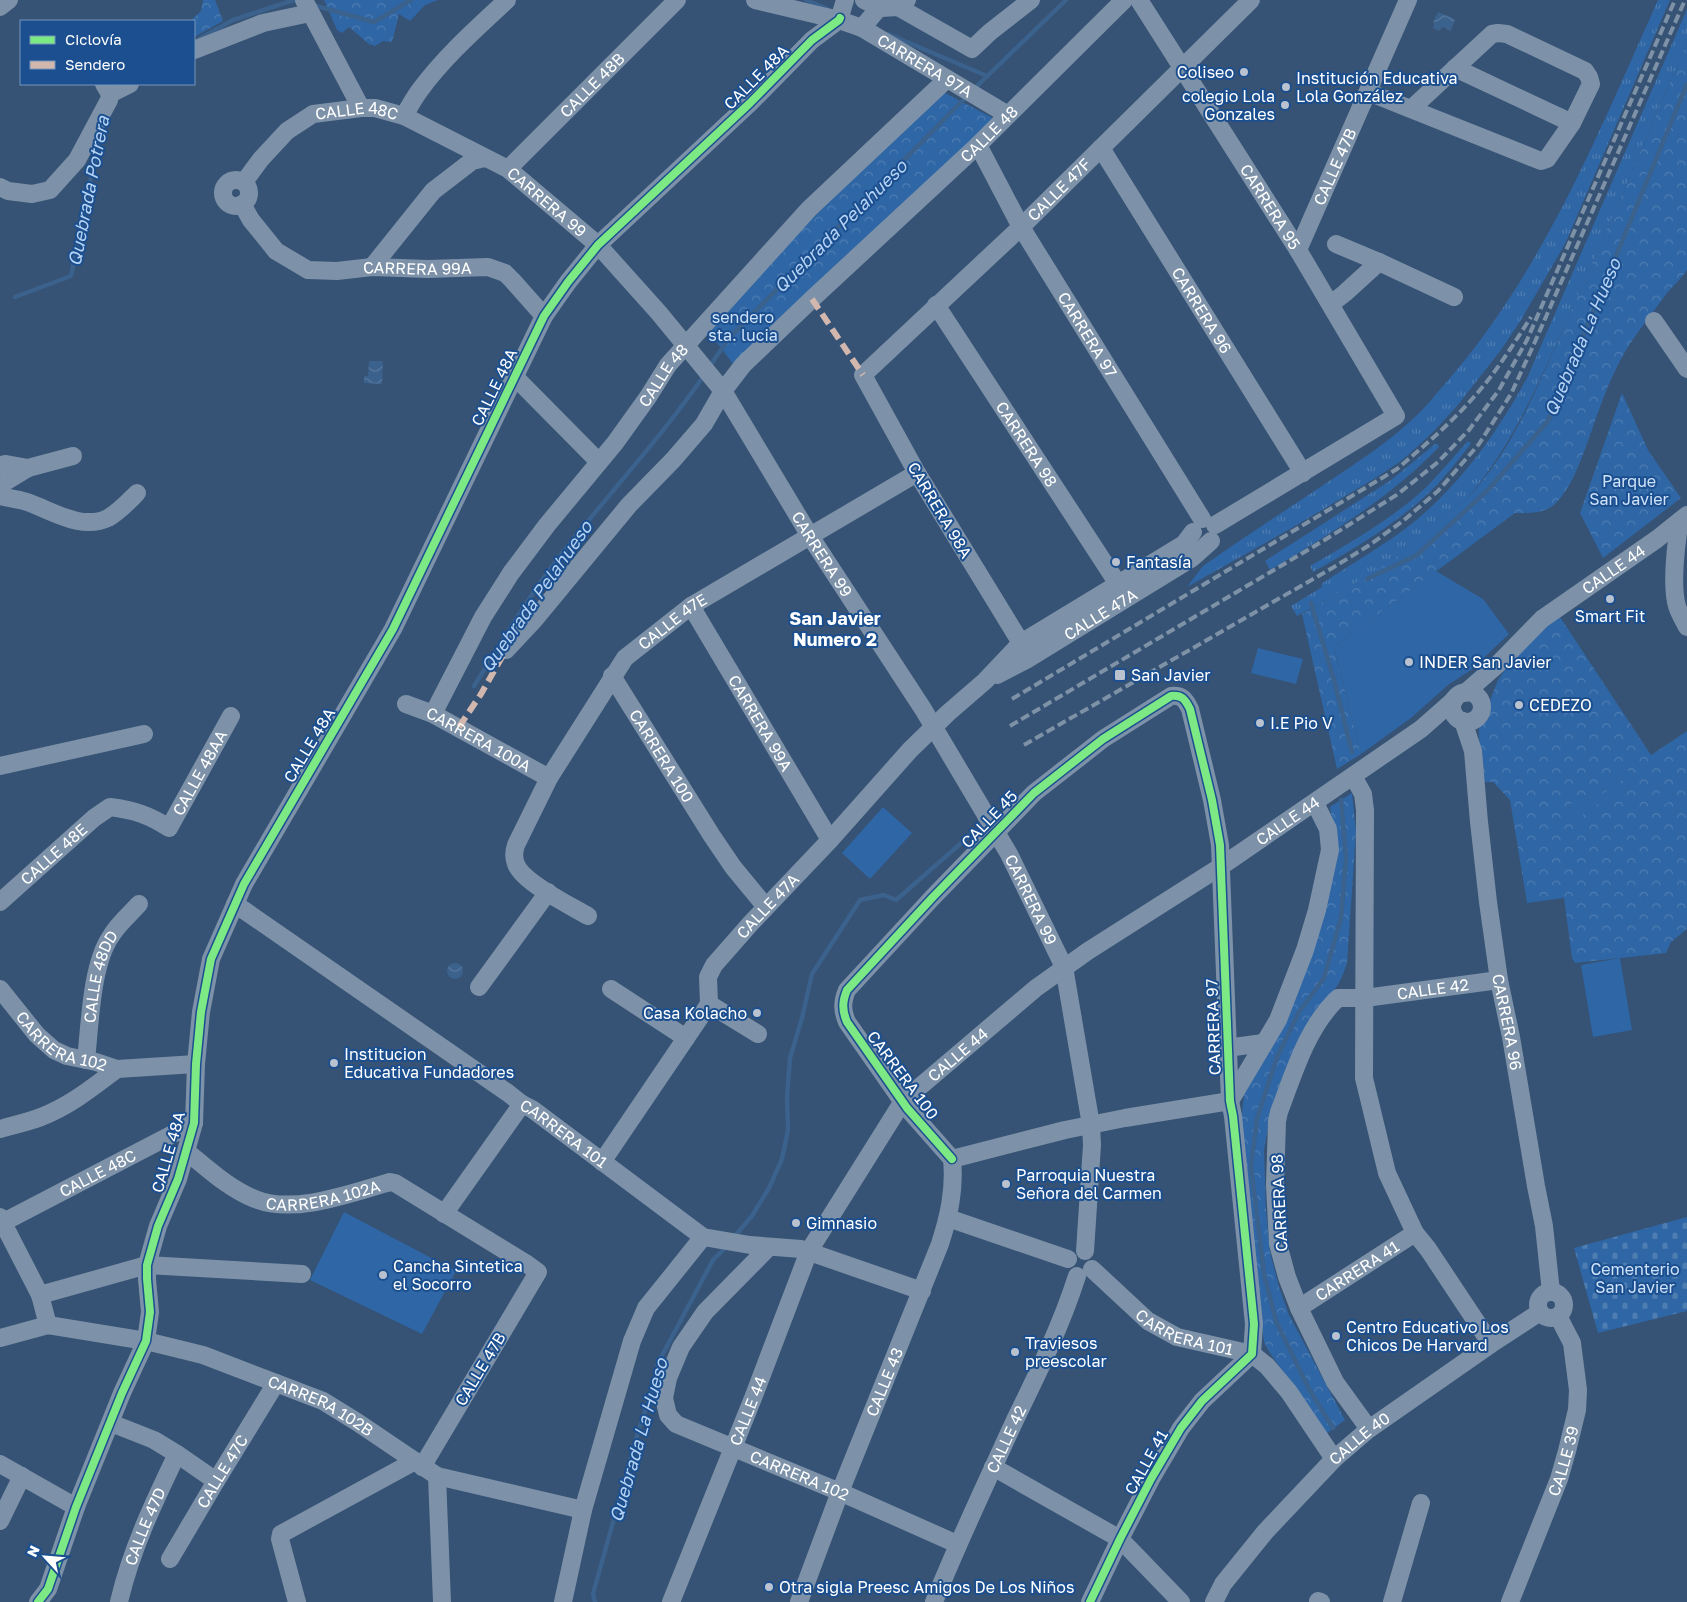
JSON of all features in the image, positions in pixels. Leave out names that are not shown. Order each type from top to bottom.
[{"type":"street","points":[[0,7],[8,0]]},
{"type":"street","name":"CALLE 48C","points":[[276,251],[251,220],[242,204],[246,201],[248,191],[244,182],[261,159],[287,131],[313,114],[374,108],[404,116],[420,90],[438,69],[507,0]]},
{"type":"street","name":"CALLE 48B","points":[[508,169],[677,0]]},
{"type":"street","name":"CARRERA 97A","points":[[755,0],[839,19],[863,27],[1008,115]]},
{"type":"street","points":[[839,19],[845,0]]},
{"type":"street","points":[[863,27],[885,5],[972,49],[990,32],[1031,0]]},
{"type":"street","name":"CALLE 48","points":[[506,650],[535,619],[629,505],[673,460],[704,424],[721,388],[742,365],[978,145],[1124,0]]},
{"type":"street","name":"CARRERA 95","points":[[1139,0],[1298,250],[1396,416]]},
{"type":"street","name":"CALLE 47F","points":[[863,375],[1021,227],[1251,0]]},
{"type":"street","name":"CALLE 47B","points":[[1298,250],[1408,0]]},
{"type":"street","points":[[195,50],[308,7],[361,108]]},
{"type":"street","name":"CALLE 48A","points":[[38,1602],[48,1589],[76,1507],[122,1393],[146,1341],[150,1312],[147,1265],[158,1226],[178,1179],[194,1123],[196,1064],[201,1012],[211,959],[249,875],[392,628],[544,316],[598,245],[750,103],[812,40],[839,19]]},
{"type":"street","points":[[1368,92],[1541,161],[1548,159],[1572,123],[1591,84],[1585,72],[1507,34],[1498,32],[1492,34],[1411,109]]},
{"type":"street","points":[[1455,68],[1572,123]]},
{"type":"street","name":"CALLE 48","points":[[433,714],[483,618],[511,573],[634,418],[668,365],[688,348],[809,209],[953,83]]},
{"type":"street","points":[[0,188],[32,194],[50,190],[78,160],[109,100],[107,89],[125,85]]},
{"type":"street","name":"CARRERA 99","points":[[404,116],[508,169],[598,245],[688,348],[721,388],[810,536],[934,727],[1009,854],[1064,967],[1092,1125],[1085,1251]]},
{"type":"street","name":"CARRERA 97","points":[[978,145],[1021,227],[1205,529]]},
{"type":"street","name":"CARRERA 96","points":[[1101,148],[1303,473]]},
{"type":"street","points":[[372,267],[433,191],[472,161],[485,158]]},
{"type":"street","points":[[1336,244],[1454,297]]},
{"type":"street","name":"CARRERA 99A","points":[[276,251],[308,270],[337,271],[372,267],[428,269],[475,266],[497,269],[505,273],[522,289],[544,316]]},
{"type":"street","points":[[1331,304],[1379,262]]},
{"type":"street","name":"CARRERA 98","points":[[936,305],[1118,584]]},
{"type":"street","points":[[1654,321],[1687,369]]},
{"type":"street","name":"CARRERA 98A","points":[[863,375],[917,473],[1021,643]]},
{"type":"street","points":[[514,376],[598,462]]},
{"type":"street","name":"CALLE 47A","points":[[709,1004],[708,977],[714,965],[830,840],[910,750],[985,681],[1021,643],[1184,544],[1205,529],[1303,473],[1396,416]]},
{"type":"street","points":[[0,486],[28,468],[73,456]]},
{"type":"street","points":[[0,465],[6,464],[28,468]]},
{"type":"street","name":"CALLE 47E","points":[[548,892],[520,872],[514,855],[516,845],[549,778],[625,658],[691,606],[917,473]]},
{"type":"street","points":[[0,496],[25,501],[73,520],[89,522],[106,519],[121,510],[137,493]]},
{"type":"street","points":[[1683,518],[1677,536],[1674,585],[1677,607],[1687,627]]},
{"type":"street","name":"CALLE 44","points":[[671,1602],[809,1251],[902,1101],[1036,988],[1064,967],[1220,867],[1421,729],[1497,665],[1542,619],[1657,539],[1683,518]]},
{"type":"street","name":"CALLE 47A","points":[[985,681],[1026,660],[1192,558],[1205,529]]},
{"type":"street","name":"CARRERA 99A","points":[[691,606],[830,840]]},
{"type":"street","name":"CALLE 44","points":[[1421,729],[1471,715],[1497,665]]},
{"type":"street","name":"CARRERA 100","points":[[612,676],[712,836],[733,867],[766,908]]},
{"type":"street","points":[[1473,694],[1477,696],[1471,715],[1455,715],[1453,707],[1460,696],[1473,694]]},
{"type":"street","name":"CALLE 45","points":[[842,1004],[848,990],[996,831],[1034,793],[1103,739],[1171,696],[1183,698],[1186,702]]},
{"type":"street","name":"CARRERA 97","points":[[1186,702],[1190,709],[1212,800],[1220,845],[1230,1101],[1254,1324],[1252,1354]]},
{"type":"street","name":"CARRERA 100A","points":[[406,704],[433,714],[549,778]]},
{"type":"street","name":"CARRERA 96","points":[[1471,715],[1479,822],[1488,902],[1499,980],[1511,1037],[1544,1226],[1551,1292]]},
{"type":"street","name":"CALLE 48AA","points":[[110,807],[134,810],[154,818],[169,828],[231,716]]},
{"type":"street","points":[[0,766],[144,734]]},
{"type":"street","points":[[1353,776],[1363,794],[1365,810],[1364,1078],[1387,1173],[1415,1233],[1428,1249],[1491,1344]]},
{"type":"street","name":"CARRERA 97","points":[[1230,1101],[1278,1020],[1305,950],[1317,910],[1330,850],[1328,829],[1314,802]]},
{"type":"street","name":"CALLE 48E","points":[[0,902],[94,818],[110,807]]},
{"type":"street","points":[[479,987],[548,892],[588,916]]},
{"type":"street","name":"CALLE 48DD","points":[[86,1060],[93,996],[99,963],[110,936],[139,904]]},
{"type":"street","name":"CARRERA 101","points":[[235,904],[522,1104],[532,1109],[703,1237],[750,1245],[809,1251],[922,1292]]},
{"type":"street","name":"CALLE 42","points":[[1365,998],[1499,980]]},
{"type":"street","points":[[611,989],[686,1038]]},
{"type":"street","name":"CARRERA 102","points":[[0,990],[37,1035],[50,1047],[67,1056],[117,1069],[196,1064]]},
{"type":"street","name":"CARRERA 98","points":[[1365,998],[1338,998],[1325,1010],[1310,1037],[1277,1121],[1275,1185],[1278,1244],[1287,1278],[1335,1382],[1369,1430]]},
{"type":"street","points":[[602,1162],[709,1004],[758,1034]]},
{"type":"street","name":"CARRERA 100","points":[[842,1004],[843,1014],[847,1022],[902,1101],[952,1159]]},
{"type":"street","points":[[1227,1048],[1263,1043]]},
{"type":"street","points":[[0,1129],[40,1117],[72,1102],[117,1069]]},
{"type":"street","points":[[952,1159],[1125,1118],[1230,1101]]},
{"type":"street","points":[[444,1214],[522,1104]]},
{"type":"street","name":"CALLE 48C","points":[[1,1221],[194,1123]]},
{"type":"street","name":"CARRERA 102A","points":[[186,1151],[229,1185],[254,1199],[265,1202],[290,1204],[319,1201],[390,1182],[399,1185],[538,1272]]},
{"type":"street","name":"CALLE 43","points":[[799,1602],[840,1492],[922,1292],[948,1218],[954,1180],[952,1159]]},
{"type":"street","points":[[948,1218],[1068,1259]]},
{"type":"street","points":[[1,1221],[40,1295],[48,1325]]},
{"type":"street","name":"CARRERA 41","points":[[1300,1308],[1415,1233]]},
{"type":"street","points":[[562,1602],[583,1510],[632,1341],[646,1308],[703,1237]]},
{"type":"street","name":"CARRERA 102","points":[[769,1247],[705,1312],[681,1347],[668,1378],[664,1398],[668,1415],[676,1424],[733,1446],[957,1544]]},
{"type":"street","points":[[1085,1251],[1092,1256],[1093,1265],[1084,1273],[1073,1274],[1068,1268],[1068,1259],[1075,1252],[1085,1251]]},
{"type":"street","points":[[40,1295],[147,1265],[302,1274]]},
{"type":"street","name":"CALLE 47B","points":[[425,1468],[538,1272]]},
{"type":"street","name":"CARRERA 101","points":[[1084,1273],[1148,1321],[1177,1337],[1252,1354],[1268,1366],[1289,1392],[1334,1458]]},
{"type":"street","name":"CALLE 42","points":[[934,1602],[957,1544],[1046,1356],[1070,1296],[1084,1273]]},
{"type":"street","points":[[1551,1292],[1556,1292],[1564,1300],[1564,1309],[1558,1316],[1549,1318],[1540,1312],[1539,1301],[1546,1293],[1551,1292]]},
{"type":"street","name":"CALLE 40","points":[[1214,1602],[1223,1584],[1265,1532],[1334,1458],[1369,1430],[1540,1312]]},
{"type":"street","name":"CALLE 39","points":[[1510,1602],[1559,1479],[1577,1410],[1578,1390],[1572,1343],[1558,1316]]},
{"type":"street","name":"CARRERA 102B","points":[[0,1338],[48,1325],[146,1341],[203,1355],[328,1404],[425,1468],[583,1510]]},
{"type":"street","name":"CALLE 41","points":[[1090,1602],[1150,1479],[1181,1428],[1202,1401],[1252,1354]]},
{"type":"street","name":"CALLE 47C","points":[[170,1559],[276,1384]]},
{"type":"street","points":[[111,1423],[154,1440],[216,1481]]},
{"type":"street","name":"CALLE 47D","points":[[119,1602],[135,1547],[150,1508],[176,1454]]},
{"type":"street","points":[[0,1464],[76,1507]]},
{"type":"street","points":[[993,1467],[1120,1539],[1181,1602]]},
{"type":"street","points":[[297,1602],[280,1539],[281,1534],[425,1468],[442,1602]]},
{"type":"street","points":[[0,1520],[22,1476]]},
{"type":"street","points":[[1392,1602],[1421,1503]]},
{"type":"green space","points":[[203,0],[215,0],[223,21],[195,36],[195,20],[191,20],[201,11]]},
{"type":"green space","points":[[324,0],[438,0],[425,5],[410,21],[399,14],[392,42],[383,41],[375,46],[369,44],[349,27],[342,33],[337,30]]},
{"type":"green space","points":[[1658,0],[1670,0],[1565,244],[1521,320],[1501,350],[1457,406],[1435,430],[1401,461],[1290,529],[1187,587],[1203,566],[1395,435],[1427,405],[1479,342],[1539,250],[1565,201],[1590,151]]},
{"type":"green space","points":[[1687,9],[1687,43],[1547,365],[1524,412],[1499,456],[1467,498],[1430,533],[1387,564],[1297,616],[1291,606],[1322,587],[1321,584],[1391,539],[1418,519],[1445,494],[1484,447],[1506,413],[1527,378]]},
{"type":"green space","points":[[1687,43],[1687,270],[1646,321],[1621,359],[1600,406],[1574,476],[1561,498],[1546,510],[1515,513],[1334,647],[1361,754],[1337,769],[1302,614],[1388,563],[1428,533],[1465,500],[1482,482],[1496,462],[1522,418],[1544,373]]},
{"type":"green space","name":"sendero sta. lucia","points":[[943,92],[993,118],[739,372],[703,324]]},
{"type":"green space","name":"Parque San Javier","points":[[1622,393],[1648,450],[1681,498],[1603,558],[1580,513]]},
{"type":"green space","points":[[1468,441],[1471,443],[1436,486],[1408,511],[1378,533],[1313,572],[1310,566],[1353,541],[1408,503],[1433,480]]},
{"type":"green space","points":[[1435,444],[1438,444],[1439,447],[1380,499],[1337,529],[1270,570],[1265,561],[1391,480]]},
{"type":"green space","name":"INDER San Javier","points":[[1436,571],[1483,599],[1509,634],[1471,670],[1448,685],[1411,718],[1361,754],[1334,647]]},
{"type":"green space","points":[[1558,614],[1651,755],[1687,731],[1687,929],[1671,942],[1666,953],[1575,963],[1572,958],[1564,898],[1527,903],[1510,800],[1493,782],[1480,782],[1479,729],[1498,680],[1511,661]]},
{"type":"green space","points":[[1258,648],[1303,659],[1296,684],[1251,673]]},
{"type":"green space","points":[[1625,766],[1630,774],[1626,778],[1595,794],[1573,810],[1583,807],[1605,792],[1627,781],[1627,784],[1571,821],[1568,817],[1572,811],[1569,811],[1574,799],[1583,797],[1606,782]]},
{"type":"green space","points":[[1668,787],[1676,797],[1664,805],[1656,796]]},
{"type":"green space","points":[[1352,793],[1356,832],[1347,963],[1337,986],[1311,1017],[1274,1104],[1264,1150],[1266,1211],[1270,1252],[1279,1287],[1289,1315],[1345,1420],[1326,1434],[1264,1342],[1255,1278],[1241,1121],[1244,1095],[1250,1079],[1275,1034],[1333,827],[1330,807]]},
{"type":"green space","points":[[883,807],[912,833],[870,879],[842,853]]},
{"type":"green space","points":[[1620,958],[1632,1030],[1593,1037],[1581,965]]},
{"type":"green space","name":"Cancha Sintetica el Socorro","points":[[344,1212],[456,1271],[422,1334],[310,1280]]},
{"type":"green space","name":"Cementerio San Javier","points":[[1687,1217],[1687,1311],[1598,1333],[1574,1248]]},
{"type":"water","points":[[1438,12],[1455,19],[1451,31],[1443,27],[1439,31],[1433,28],[1433,22]]},
{"type":"water","points":[[369,361],[383,361],[382,384],[364,383],[364,376],[368,376]]},
{"type":"water","points":[[455,963],[461,965],[463,971],[461,977],[455,979],[449,977],[447,971],[449,965]]},
{"type":"waterway","name":"Quebrada Potrera","points":[[199,39],[233,20],[294,0],[300,2]]},
{"type":"waterway","name":"Quebrada Potrera","points":[[313,5],[374,22],[411,0]]},
{"type":"waterway","name":"Quebrada Potrera","points":[[806,0],[828,9]]},
{"type":"waterway","name":"Quebrada Pelahueso","points":[[974,89],[1066,0]]},
{"type":"waterway","name":"Quebrada Potrera","points":[[888,34],[987,76]]},
{"type":"waterway","name":"Quebrada La Hueso","points":[[1367,579],[1417,555],[1488,490],[1548,421],[1687,84]]},
{"type":"waterway","name":"Quebrada Pelahueso","points":[[709,367],[730,337],[967,96]]},
{"type":"waterway","name":"Quebrada Potrera","points":[[15,297],[71,276],[100,133]]},
{"type":"waterway","name":"Quebrada Pelahueso","points":[[474,686],[554,563],[655,440],[705,374]]},
{"type":"waterway","points":[[1311,603],[1334,680],[1352,752]]},
{"type":"waterway","points":[[1333,1428],[1309,1389],[1276,1321],[1264,1274],[1251,1166],[1257,1119],[1277,1057],[1299,1012],[1324,978],[1341,918],[1346,858],[1341,800]]},
{"type":"waterway","name":"Quebrada La Hueso","points":[[734,1237],[752,1216],[769,1188],[782,1159],[788,1130],[787,1097],[790,1058],[812,974],[860,900],[884,895],[896,900],[975,831]]},
{"type":"waterway","name":"Quebrada La Hueso","points":[[595,1602],[593,1594],[639,1429],[654,1386],[658,1363],[713,1260],[726,1247]]},
{"type":"railway","points":[[1010,726],[1323,541],[1398,494],[1438,462],[1469,430],[1499,390],[1527,340],[1675,0]]},
{"type":"railway","points":[[1024,745],[1334,567],[1403,521],[1438,491],[1479,444],[1511,394],[1685,0]]},
{"type":"railway","points":[[1012,699],[1397,469],[1446,426],[1481,389],[1511,349],[1531,317]]},
{"type":"marked path","points":[[812,299],[863,375]]},
{"type":"marked path","points":[[459,727],[481,694],[506,650]]},
{"type":"cycle path","points":[[38,1602],[48,1589],[76,1507],[122,1393],[146,1341],[150,1312],[147,1265],[158,1226],[178,1179],[194,1123],[196,1064],[201,1012],[211,959],[244,884],[393,629],[544,316],[598,245],[750,103],[812,40],[840,18]]},
{"type":"cycle path","points":[[952,1159],[907,1108],[847,1022],[843,1006],[847,990],[933,897],[1034,793],[1103,739],[1171,696],[1181,697],[1190,709],[1212,800],[1220,845],[1230,1101],[1254,1324],[1252,1354],[1202,1401],[1181,1428],[1151,1479],[1090,1602]]},
{"type":"place","name":"Coliseo","points":[[1244,72]]},
{"type":"place","name":"Institución Educativa Lola González","points":[[1286,87]]},
{"type":"place","name":"colegio Lola Gonzales","points":[[1285,105]]},
{"type":"place","name":"Fantasía","points":[[1116,562]]},
{"type":"place","name":"Smart Fit","points":[[1610,599]]},
{"type":"place","name":"INDER San Javier","points":[[1409,662]]},
{"type":"place","name":"San Javier","points":[[1120,675]]},
{"type":"place","name":"CEDEZO","points":[[1519,705]]},
{"type":"place","name":"I.E Pio V","points":[[1260,723]]},
{"type":"place","name":"Casa Kolacho","points":[[757,1013]]},
{"type":"place","name":"Institucion Educativa Fundadores","points":[[334,1063]]},
{"type":"place","name":"Parroquia Nuestra Señora del Carmen","points":[[1006,1184]]},
{"type":"place","name":"Gimnasio","points":[[796,1223]]},
{"type":"place","name":"Cancha Sintetica el Socorro","points":[[383,1275]]},
{"type":"place","name":"Centro Educativo Los Chicos De Harvard","points":[[1336,1336]]},
{"type":"place","name":"Traviesos preescolar","points":[[1015,1352]]},
{"type":"place","name":"Otra sigla Preesc Amigos De Los Niños","points":[[769,1587]]},
{"type":"district","name":"San Javier Numero 2","points":[[835,628]]}]
